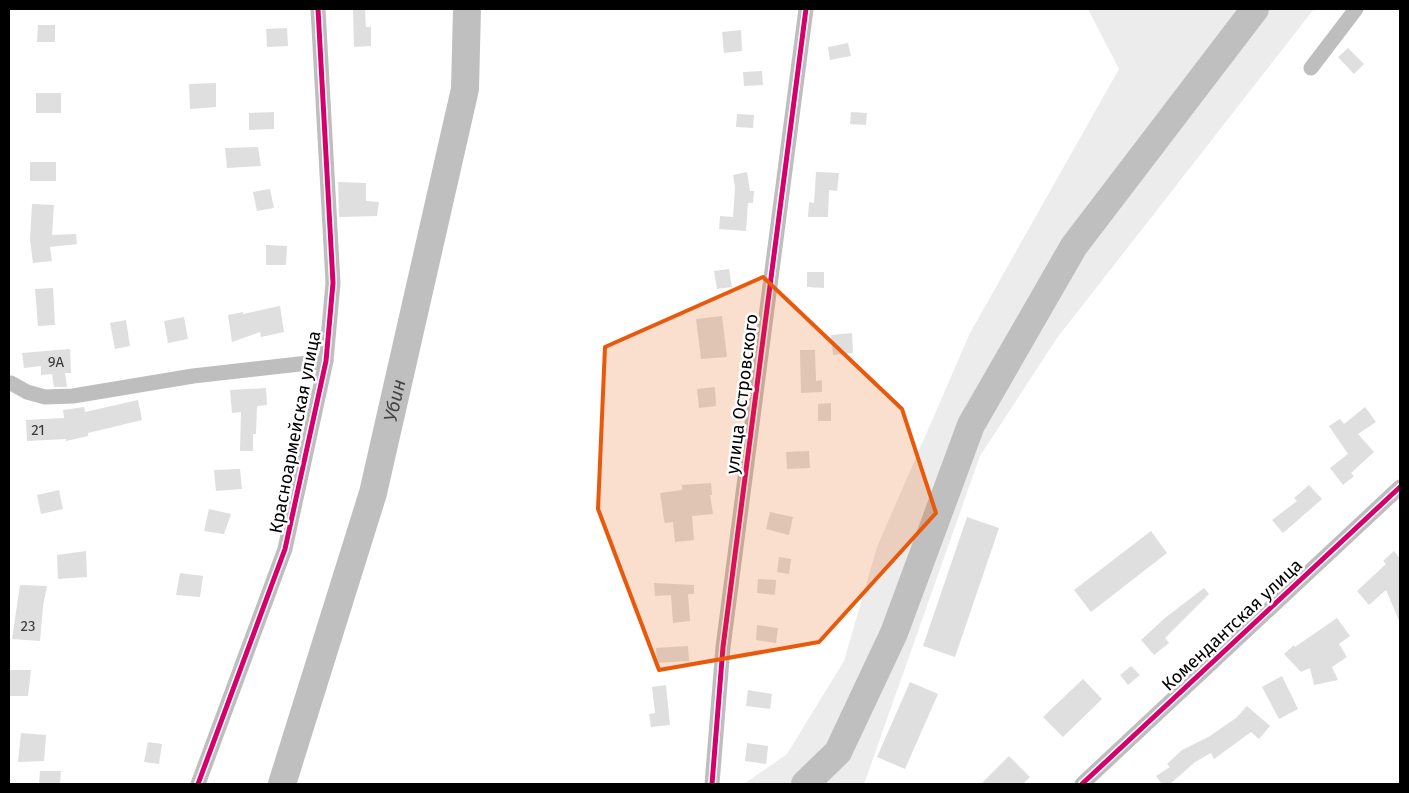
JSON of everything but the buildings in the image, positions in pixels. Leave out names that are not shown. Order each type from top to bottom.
[{"type":"street","name":"Красноармейская улица","points":[[198,784],[285,549],[326,361],[334,283],[318,9]]},
{"type":"street","name":"улица Островского","points":[[712,784],[723,647],[806,9]]},
{"type":"street","points":[[1311,68],[1356,9]]},
{"type":"street","points":[[12,383],[27,392],[45,397],[73,396],[193,376],[326,361]]},
{"type":"street","name":"Комендантская улица","points":[[1082,784],[1400,487]]},
{"type":"highlighted area","points":[[763,277],[902,409],[936,513],[819,642],[659,670],[598,509],[605,347]]},
{"type":"shaded area","points":[[1089,9],[1314,9],[1057,338],[980,456],[864,784],[744,784],[787,754],[844,661],[877,547],[970,333],[1119,69]]},
{"type":"waterway","name":"Убин","points":[[282,784],[373,493],[465,89],[467,9]]},
{"type":"waterway","points":[[805,784],[838,752],[894,633],[971,425],[1074,246],[1255,9]]},
{"type":"cycle path","points":[[198,784],[285,549],[326,361],[333,283],[318,9]]},
{"type":"cycle path","points":[[712,784],[723,647],[806,9]]},
{"type":"cycle path","points":[[1082,784],[1400,487]]}]
